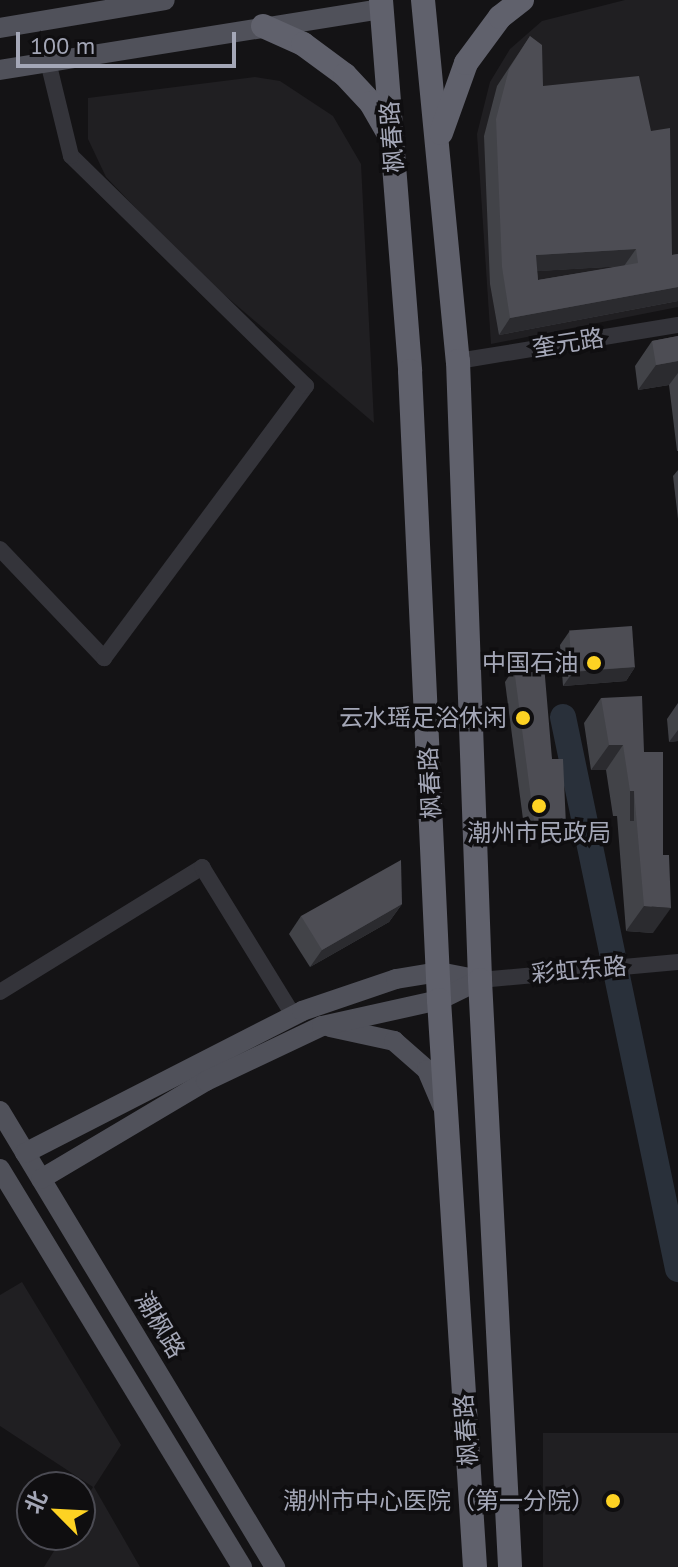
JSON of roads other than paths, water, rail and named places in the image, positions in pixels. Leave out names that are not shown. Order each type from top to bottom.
[{"type":"highway","points":[[439,139],[466,63],[500,17],[522,0]]},
{"type":"highway","points":[[381,4],[425,1]]},
{"type":"highway","name":"枫春路","points":[[425,1],[458,361],[480,980],[510,1567]]},
{"type":"highway","name":"枫春路","points":[[381,4],[410,371],[439,1000],[475,1567]]},
{"type":"highway","points":[[263,26],[303,44],[345,75],[371,103],[392,139]]},
{"type":"main road","points":[[0,28],[165,0]]},
{"type":"main road","points":[[0,70],[381,4]]},
{"type":"main road","points":[[25,1153],[293,1015],[396,979],[439,972],[480,980]]},
{"type":"main road","points":[[41,1179],[206,1081],[322,1026],[439,1000],[480,980]]},
{"type":"main road","points":[[322,1026],[394,1041],[427,1070],[447,1117]]},
{"type":"main road","name":"潮枫路","points":[[0,1111],[275,1567]]},
{"type":"main road","points":[[0,1169],[242,1567]]},
{"type":"street","points":[[0,549],[104,658],[306,386],[71,156],[48,62]]},
{"type":"street","name":"奎元路","points":[[458,361],[678,325]]},
{"type":"street","points":[[0,992],[202,867],[293,1015]]},
{"type":"street","name":"彩虹东路","points":[[480,980],[560,970],[674,962]]},
{"type":"waterway","points":[[563,717],[678,1269]]},
{"type":"place","name":"中国石油","points":[[594,663]]},
{"type":"place","name":"云水瑶足浴休闲","points":[[523,718]]},
{"type":"place","name":"潮州市民政局","points":[[539,806]]},
{"type":"place","name":"潮州市中心医院（第一分院）","points":[[613,1501]]}]
